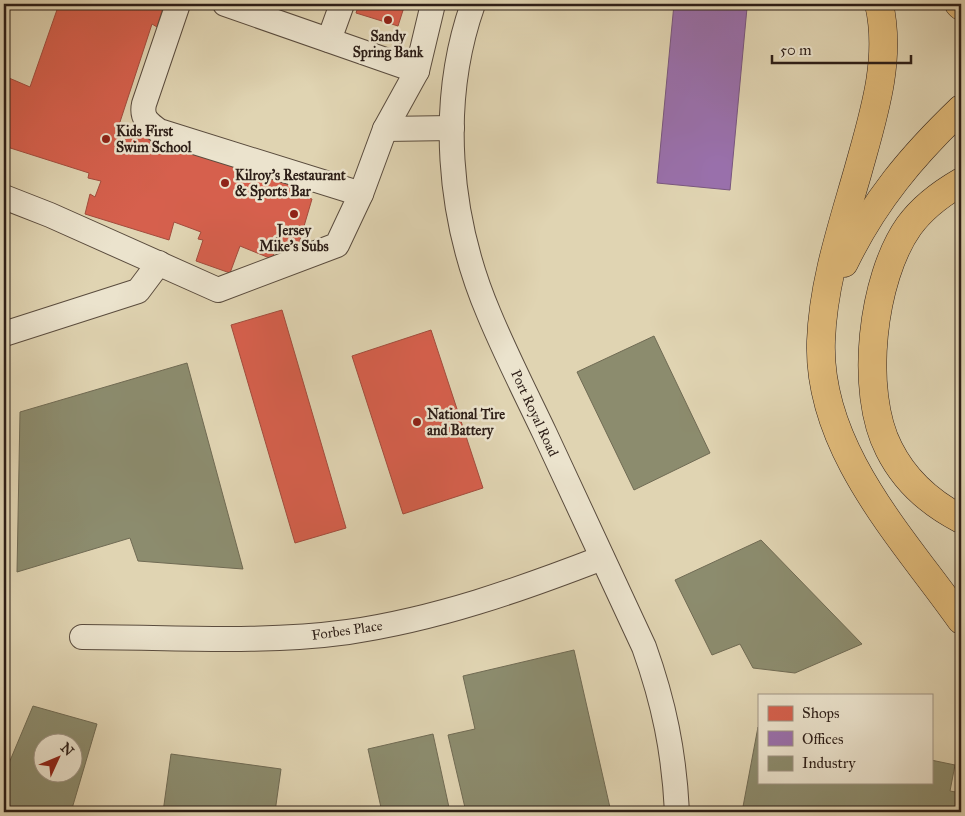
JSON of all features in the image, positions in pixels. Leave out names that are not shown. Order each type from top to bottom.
[{"type":"main road","points":[[879,4],[883,41],[882,76],[874,113],[835,252],[826,292],[821,341],[822,373],[829,405],[842,441],[889,521],[961,620]]},
{"type":"main road","points":[[821,341],[834,288],[865,224],[896,177],[961,109]]},
{"type":"main road","points":[[961,182],[940,195],[910,225],[886,271],[876,324],[874,372],[878,417],[888,448],[902,470],[919,491],[939,507],[961,519]]},
{"type":"street","points":[[178,4],[144,104],[142,112],[146,121],[159,130],[361,194]]},
{"type":"street","points":[[225,4],[417,71]]},
{"type":"street","points":[[329,40],[342,4]]},
{"type":"street","points":[[4,197],[218,290],[337,245],[361,194],[385,129],[417,71],[433,4]]},
{"type":"street","name":"Port Royal Road","points":[[473,4],[457,60],[452,128],[456,196],[465,239],[478,285],[489,314],[644,647],[658,685],[674,764],[677,812]]},
{"type":"street","points":[[385,129],[452,128]]},
{"type":"street","points":[[4,334],[138,291],[159,263]]},
{"type":"street","name":"Forbes Place","points":[[82,637],[271,638],[348,632],[418,619],[472,605],[602,558]]},
{"type":"building: Shops","points":[[59,4],[164,4],[157,27],[152,24],[119,125],[201,149],[298,184],[294,194],[312,199],[297,250],[278,242],[272,259],[240,246],[230,273],[196,261],[203,240],[198,239],[201,232],[174,222],[169,240],[85,214],[90,194],[95,197],[101,181],[88,178],[89,173],[4,146],[4,96],[9,78],[30,87]]},
{"type":"building: Shops","name":"Sandy Spring Bank","points":[[359,4],[405,4],[398,26],[356,13]]},
{"type":"building: Shops","points":[[282,310],[346,528],[295,543],[231,325]]},
{"type":"building: Shops","name":"National Tire and Battery","points":[[431,330],[483,488],[403,514],[352,356]]},
{"type":"building: Offices","points":[[674,4],[703,4],[747,8],[730,190],[657,183]]},
{"type":"building: Industry","points":[[654,336],[710,453],[634,490],[577,372]]},
{"type":"building: Industry","points":[[187,363],[243,569],[138,561],[130,538],[17,572],[20,412]]},
{"type":"building: Industry","points":[[761,540],[862,644],[795,673],[753,668],[740,644],[712,655],[675,580]]},
{"type":"building: Industry","points":[[574,650],[611,812],[466,812],[448,735],[475,729],[463,676]]},
{"type":"building: Industry","points":[[33,706],[97,724],[82,775],[82,734],[32,734],[32,784],[79,784],[71,812],[4,812],[4,775]]},
{"type":"building: Industry","points":[[758,727],[758,784],[932,784],[932,760],[955,765],[950,791],[961,793],[961,812],[742,812]]},
{"type":"building: Industry","points":[[433,734],[450,812],[382,812],[368,749]]},
{"type":"building: Industry","points":[[171,754],[281,769],[275,812],[163,812]]},
{"type":"place","name":"Sandy Spring Bank","points":[[388,20]]},
{"type":"place","name":"Kids First Swim School","points":[[106,139]]},
{"type":"place","name":"Kilroy's Restaurant & Sports Bar","points":[[225,183]]},
{"type":"place","name":"Jersey Mike's Subs","points":[[294,214]]},
{"type":"place","name":"National Tire and Battery","points":[[417,422]]}]
